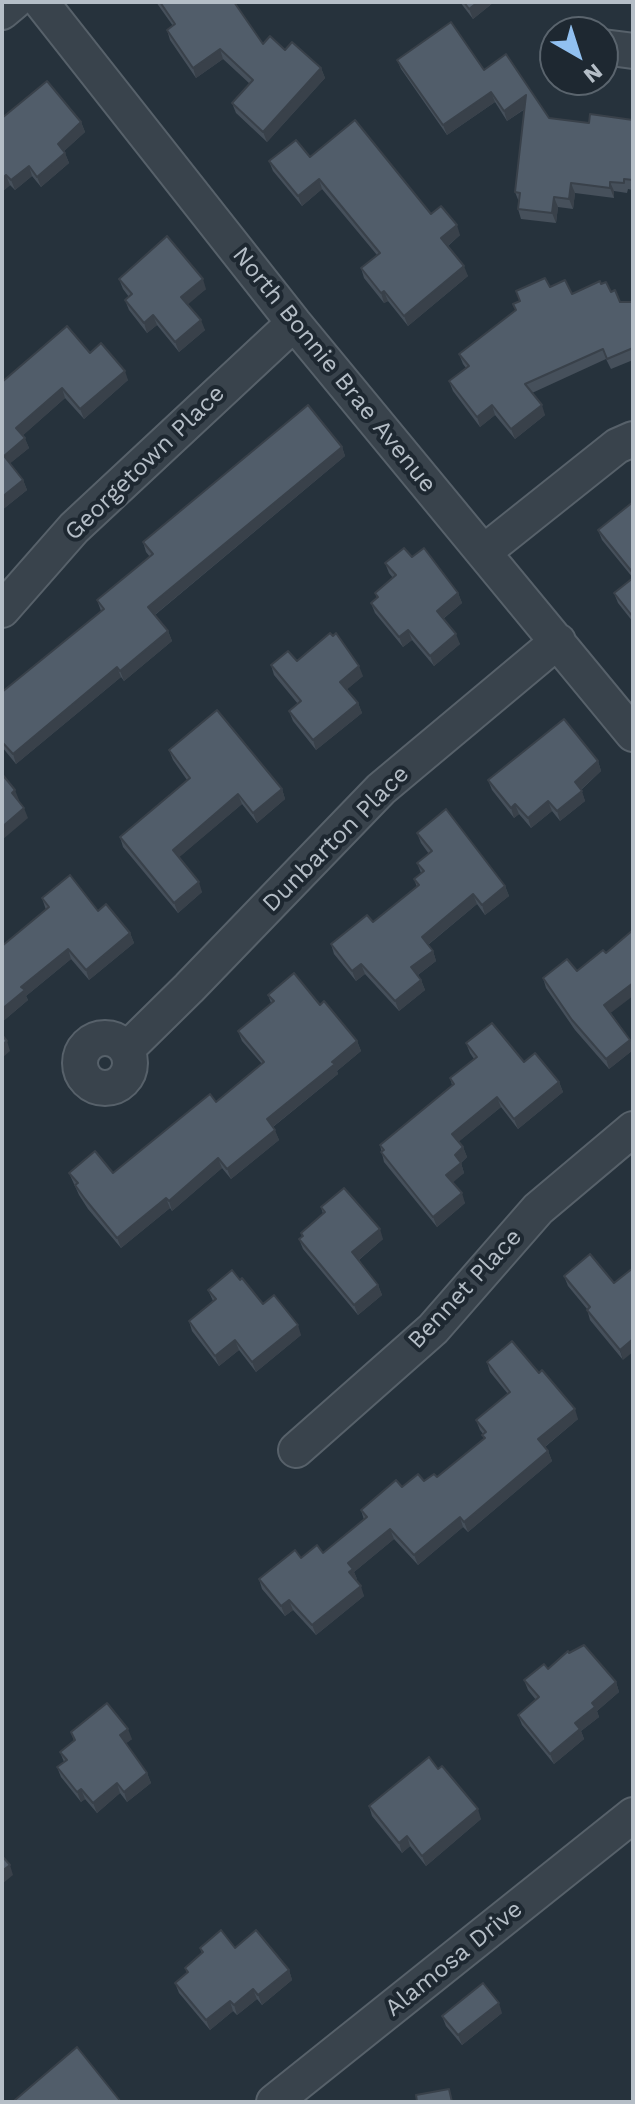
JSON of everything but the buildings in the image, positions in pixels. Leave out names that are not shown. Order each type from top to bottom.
[{"type":"street","points":[[2,12],[14,2]]},
{"type":"street","name":"North Bonnie Brae Avenue","points":[[41,2],[294,323],[633,734]]},
{"type":"street","name":"Georgetown Place","points":[[2,610],[74,528],[294,323]]},
{"type":"street","points":[[484,552],[617,446],[633,439]]},
{"type":"street","name":"Dunbarton Place","points":[[127,1049],[381,789],[558,641]]},
{"type":"street","name":"Bennet Place","points":[[296,1450],[433,1329],[538,1209],[633,1129]]},
{"type":"street","name":"Alamosa Drive","points":[[274,2102],[633,1815]]}]
